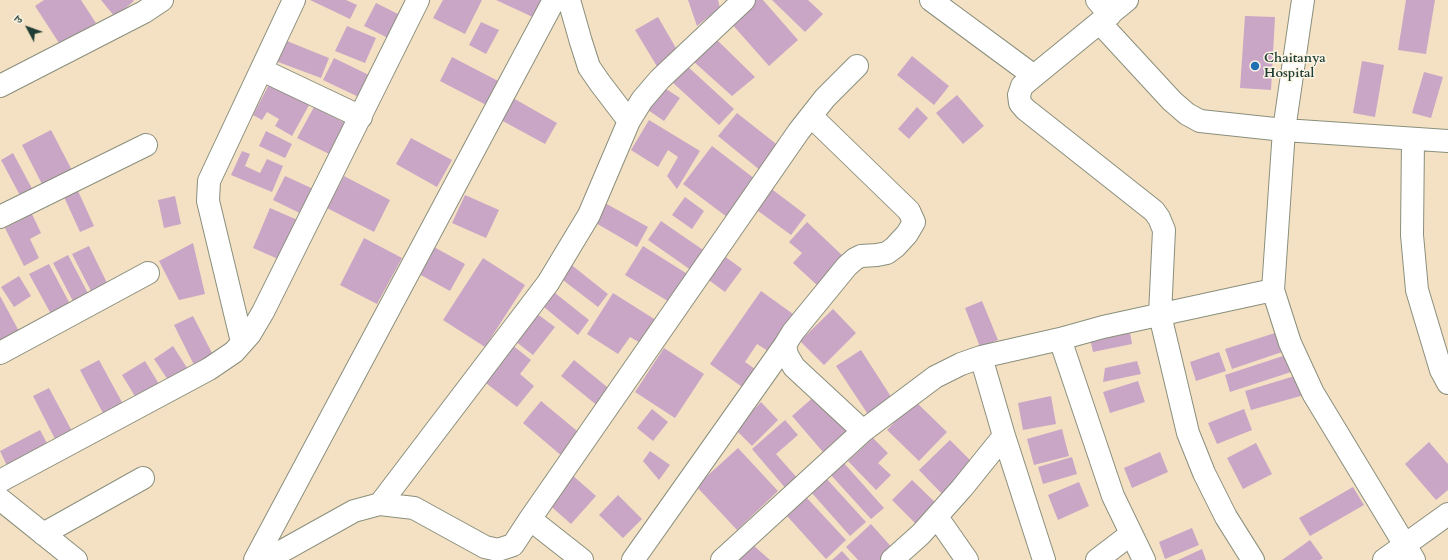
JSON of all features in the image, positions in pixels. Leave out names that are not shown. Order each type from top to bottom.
[{"type":"street","points":[[0,86],[144,12],[162,0]]},
{"type":"street","points":[[242,342],[208,201],[210,181],[294,0]]},
{"type":"street","points":[[0,481],[209,369],[234,352],[250,334],[263,312],[418,0]]},
{"type":"street","points":[[255,560],[554,0]]},
{"type":"street","points":[[569,0],[589,67],[600,84],[629,120]]},
{"type":"street","points":[[380,504],[552,277],[589,215],[629,120],[642,100],[660,79],[744,0]]},
{"type":"street","points":[[931,0],[1034,76]]},
{"type":"street","points":[[1127,0],[1102,13],[1022,86],[1019,94],[1020,103],[1025,109],[1154,211],[1159,218],[1164,230],[1160,315],[1188,433],[1204,473],[1226,517],[1251,559]]},
{"type":"street","points":[[1303,0],[1284,130],[1273,290],[1290,343],[1313,393],[1409,552]]},
{"type":"street","points":[[1102,13],[1172,101],[1187,114],[1200,121],[1284,130],[1448,141]]},
{"type":"street","points":[[266,560],[354,511],[380,504],[414,508],[485,547],[498,550],[513,545],[766,177],[811,116],[857,66]]},
{"type":"street","points":[[262,70],[361,117]]},
{"type":"street","points":[[633,560],[793,332],[847,266],[861,256],[887,253],[907,234],[914,222],[909,211],[811,116]]},
{"type":"street","points":[[1413,139],[1412,235],[1417,290],[1441,370],[1448,383]]},
{"type":"street","points":[[0,217],[146,145]]},
{"type":"street","points":[[0,353],[148,273]]},
{"type":"street","points":[[722,560],[863,431],[935,377],[961,364],[981,357],[1060,339],[1103,327],[1273,290]]},
{"type":"street","points":[[1060,339],[1114,496],[1144,560]]},
{"type":"street","points":[[785,345],[787,355],[794,367],[863,431]]},
{"type":"street","points":[[981,357],[1004,436],[1044,560]]},
{"type":"street","points":[[892,560],[921,534],[937,517],[1004,436]]},
{"type":"street","points":[[43,534],[143,478]]},
{"type":"street","points":[[0,499],[76,560]]},
{"type":"street","points":[[1384,560],[1409,552],[1448,514]]},
{"type":"street","points":[[937,517],[967,560]]},
{"type":"street","points":[[530,519],[582,560]]},
{"type":"street","points":[[1097,560],[1131,534]]},
{"type":"building","points":[[44,0],[81,0],[96,23],[61,46],[35,6]]},
{"type":"building","points":[[101,0],[133,0],[134,1],[115,17]]},
{"type":"building","points":[[310,0],[346,0],[357,5],[350,19]]},
{"type":"building","points":[[443,0],[482,0],[465,34],[433,18]]},
{"type":"building","points":[[496,0],[546,0],[537,19]]},
{"type":"building","points":[[688,0],[718,0],[720,8],[697,26]]},
{"type":"building","points":[[755,0],[763,0],[798,40],[769,66],[730,22]]},
{"type":"building","points":[[772,0],[808,0],[823,14],[805,32]]},
{"type":"building","points":[[1406,0],[1435,0],[1426,54],[1398,50]]},
{"type":"building","points":[[376,3],[406,18],[394,41],[364,26]]},
{"type":"building","points":[[1245,16],[1275,17],[1271,90],[1240,88]]},
{"type":"building","points":[[658,17],[680,55],[658,68],[635,30]]},
{"type":"building","points":[[481,22],[499,30],[486,54],[469,45]]},
{"type":"building","points":[[347,26],[376,38],[365,63],[335,51]]},
{"type":"building","points":[[714,37],[755,77],[732,96],[693,61]]},
{"type":"building","points":[[282,39],[329,58],[321,78],[273,60]]},
{"type":"building","points":[[912,56],[949,86],[934,105],[897,75]]},
{"type":"building","points":[[452,57],[502,83],[490,107],[440,81]]},
{"type":"building","points":[[334,58],[375,78],[365,100],[323,80]]},
{"type":"building","points":[[1362,61],[1384,65],[1375,117],[1353,113]]},
{"type":"building","points":[[686,65],[734,109],[719,125],[671,81]]},
{"type":"building","points":[[1424,72],[1443,77],[1431,118],[1412,113]]},
{"type":"building","points":[[273,77],[313,98],[292,136],[275,126],[279,119],[267,112],[262,120],[253,115]]},
{"type":"building","points":[[660,85],[680,98],[664,121],[645,108]]},
{"type":"building","points":[[957,95],[984,126],[963,144],[936,113]]},
{"type":"building","points":[[513,98],[557,123],[545,144],[501,120]]},
{"type":"building","points":[[314,107],[349,125],[333,156],[297,138]]},
{"type":"building","points":[[917,107],[928,118],[909,139],[898,129]]},
{"type":"building","points":[[737,113],[780,147],[761,171],[718,136]]},
{"type":"building","points":[[649,120],[700,151],[677,189],[667,176],[678,157],[668,150],[658,167],[631,150]]},
{"type":"building","points":[[51,130],[74,174],[45,190],[22,145]]},
{"type":"building","points":[[266,131],[292,144],[285,158],[259,146]]},
{"type":"building","points":[[411,138],[452,160],[437,187],[396,164]]},
{"type":"building","points":[[712,146],[755,179],[727,217],[683,184]]},
{"type":"building","points":[[242,151],[250,154],[245,166],[260,173],[267,159],[283,166],[272,192],[231,175]]},
{"type":"building","points":[[13,153],[35,194],[23,201],[1,160]]},
{"type":"building","points":[[285,176],[320,192],[308,217],[273,200]]},
{"type":"building","points":[[344,176],[390,200],[374,232],[327,208]]},
{"type":"building","points":[[769,187],[806,215],[791,235],[754,208]]},
{"type":"building","points":[[78,191],[94,226],[80,232],[64,197]]},
{"type":"building","points":[[465,195],[499,210],[486,238],[452,223]]},
{"type":"building","points":[[175,196],[181,224],[164,228],[158,200]]},
{"type":"building","points":[[685,197],[704,211],[692,229],[672,215]]},
{"type":"building","points":[[605,203],[648,227],[637,247],[594,222]]},
{"type":"building","points":[[270,208],[302,222],[285,262],[253,248]]},
{"type":"building","points":[[32,214],[41,233],[30,239],[39,258],[24,266],[5,228]]},
{"type":"building","points":[[661,221],[709,254],[695,273],[648,240]]},
{"type":"building","points":[[807,222],[844,257],[818,286],[793,263],[802,253],[789,242]]},
{"type":"building","points":[[364,238],[402,258],[377,304],[340,285]]},
{"type":"building","points":[[193,243],[205,294],[179,300],[159,261]]},
{"type":"building","points":[[89,246],[109,287],[93,295],[72,254]]},
{"type":"building","points":[[643,246],[689,275],[671,303],[625,275]]},
{"type":"building","points":[[434,247],[465,264],[450,291],[419,274]]},
{"type":"building","points":[[68,255],[90,297],[75,305],[53,263]]},
{"type":"building","points":[[723,255],[742,269],[725,292],[706,278]]},
{"type":"building","points":[[483,258],[525,285],[485,347],[443,320]]},
{"type":"building","points":[[569,263],[608,294],[598,307],[559,277]]},
{"type":"building","points":[[49,264],[70,304],[51,314],[29,274]]},
{"type":"building","points":[[19,276],[31,296],[14,307],[1,287]]},
{"type":"building","points":[[550,289],[589,320],[578,335],[539,303]]},
{"type":"building","points":[[761,291],[793,314],[768,351],[757,344],[745,362],[758,371],[745,389],[710,364]]},
{"type":"building","points":[[613,293],[659,322],[644,345],[630,337],[618,354],[587,334]]},
{"type":"building","points":[[0,296],[20,333],[0,344]]},
{"type":"building","points":[[982,301],[998,340],[980,347],[965,308]]},
{"type":"building","points":[[833,309],[856,333],[824,365],[800,341]]},
{"type":"building","points":[[536,313],[555,327],[533,355],[515,341]]},
{"type":"building","points":[[193,316],[213,355],[194,365],[174,325]]},
{"type":"building","points":[[1129,327],[1132,344],[1093,352],[1089,334]]},
{"type":"building","points":[[1278,332],[1285,351],[1232,369],[1225,349]]},
{"type":"building","points":[[511,344],[531,360],[520,374],[534,386],[517,407],[482,380]]},
{"type":"building","points":[[173,346],[189,371],[170,383],[154,359]]},
{"type":"building","points":[[664,348],[704,374],[675,418],[635,392]]},
{"type":"building","points":[[861,350],[895,403],[871,419],[836,366]]},
{"type":"building","points":[[1219,352],[1226,371],[1196,381],[1190,362]]},
{"type":"building","points":[[1289,354],[1294,371],[1230,392],[1225,375]]},
{"type":"building","points":[[99,360],[123,404],[104,415],[80,370]]},
{"type":"building","points":[[574,360],[612,391],[599,407],[561,376]]},
{"type":"building","points":[[145,361],[159,384],[136,398],[122,375]]},
{"type":"building","points":[[1137,361],[1141,374],[1103,382],[1105,368]]},
{"type":"building","points":[[1298,375],[1304,395],[1251,410],[1245,391]]},
{"type":"building","points":[[1138,381],[1145,402],[1110,413],[1103,392]]},
{"type":"building","points":[[49,388],[73,433],[56,441],[33,396]]},
{"type":"building","points":[[817,394],[849,430],[823,452],[792,416]]},
{"type":"building","points":[[1051,396],[1056,424],[1023,430],[1018,403]]},
{"type":"building","points":[[541,401],[582,435],[563,457],[523,423]]},
{"type":"building","points":[[915,401],[947,432],[919,461],[887,430]]},
{"type":"building","points":[[761,402],[778,420],[752,446],[735,429]]},
{"type":"building","points":[[652,409],[668,422],[653,441],[637,428]]},
{"type":"building","points":[[1244,409],[1252,430],[1217,444],[1208,423]]},
{"type":"building","points":[[785,420],[798,435],[776,454],[799,480],[787,490],[752,449]]},
{"type":"building","points":[[1062,429],[1069,456],[1034,465],[1027,439]]},
{"type":"building","points":[[40,430],[49,447],[8,468],[0,451]]},
{"type":"building","points":[[873,438],[888,453],[878,463],[891,475],[876,490],[848,461]]},
{"type":"building","points":[[950,440],[975,465],[944,496],[919,470]]},
{"type":"building","points":[[1429,442],[1448,464],[1448,490],[1436,500],[1405,464]]},
{"type":"building","points":[[1256,443],[1272,474],[1243,489],[1227,458]]},
{"type":"building","points":[[738,448],[778,491],[737,530],[696,486]]},
{"type":"building","points":[[650,451],[670,465],[659,480],[643,461]]},
{"type":"building","points":[[1160,452],[1168,472],[1132,488],[1124,468]]},
{"type":"building","points":[[1072,457],[1077,474],[1043,484],[1038,467]]},
{"type":"building","points":[[843,462],[884,508],[871,519],[830,474]]},
{"type":"building","points":[[571,474],[596,496],[571,524],[546,502]]},
{"type":"building","points":[[826,478],[866,522],[850,536],[811,492]]},
{"type":"building","points":[[912,480],[939,506],[919,527],[892,500]]},
{"type":"building","points":[[1079,482],[1089,506],[1058,520],[1048,495]]},
{"type":"building","points":[[1353,487],[1364,505],[1310,536],[1299,518]]},
{"type":"building","points":[[618,495],[642,519],[623,538],[599,515]]},
{"type":"building","points":[[807,498],[846,540],[826,559],[787,516]]},
{"type":"building","points":[[871,524],[895,551],[885,560],[858,560],[846,547]]},
{"type":"building","points":[[1192,528],[1199,545],[1165,559],[1159,542]]},
{"type":"building","points":[[1310,540],[1323,558],[1320,560],[1282,560]]},
{"type":"building","points":[[753,545],[770,560],[739,560]]},
{"type":"building","points":[[1202,549],[1206,560],[1178,560]]},
{"type":"building","points":[[842,551],[850,560],[832,560]]},
{"type":"place","name":"Chaitanya Hospital","points":[[1255,66]]}]
